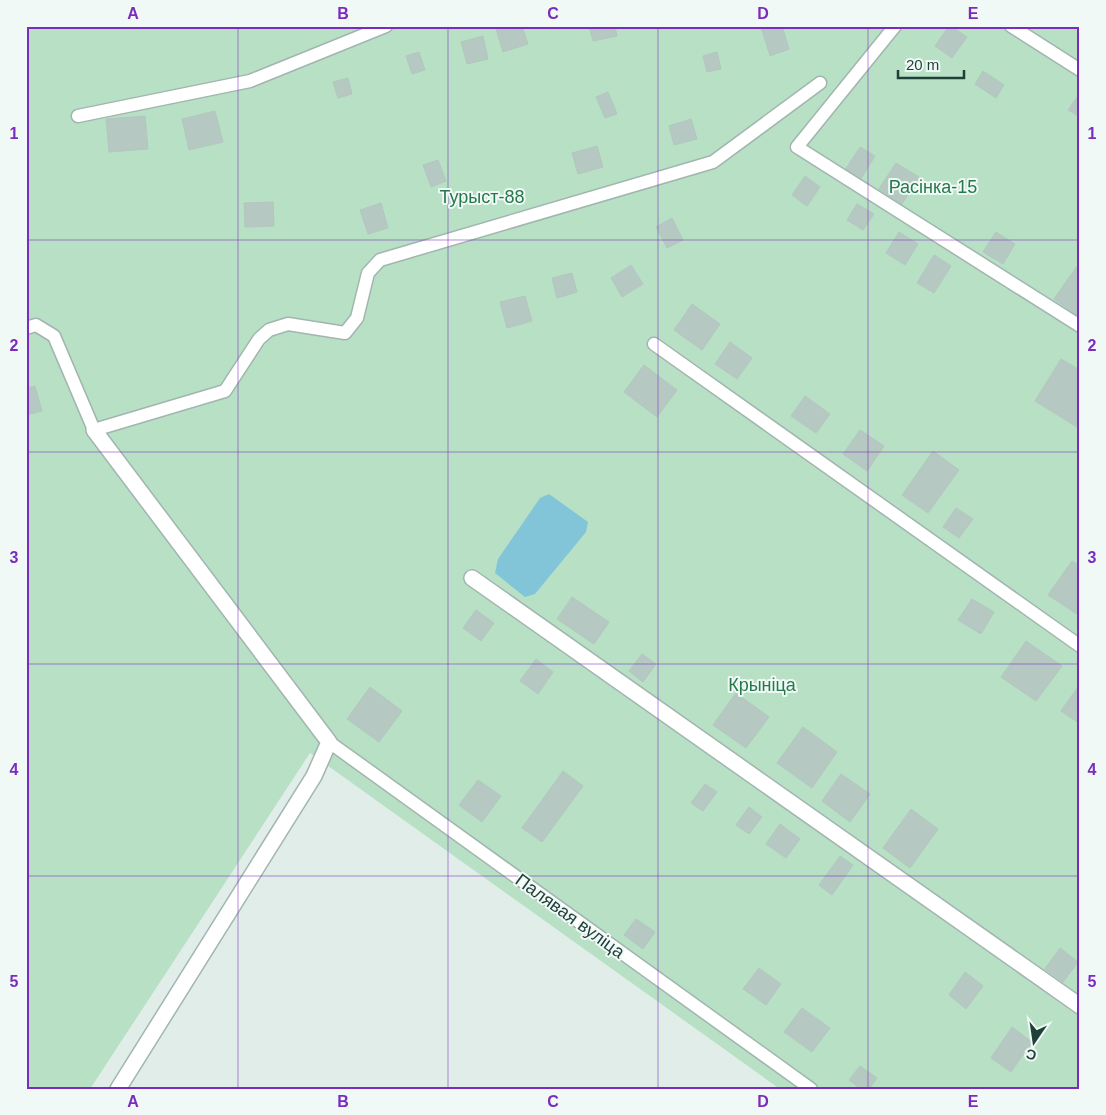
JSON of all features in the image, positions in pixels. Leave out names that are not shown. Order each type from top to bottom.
[{"type":"street","points":[[94,430],[329,742],[314,776],[118,1089]]},
{"type":"street","points":[[472,578],[1080,1006]]},
{"type":"lane","points":[[78,116],[250,81],[386,26]]},
{"type":"lane","points":[[895,26],[797,147],[1080,326]]},
{"type":"lane","points":[[1010,26],[1080,70]]},
{"type":"lane","points":[[26,315],[31,326],[54,336],[94,430],[224,391],[259,339],[269,330],[288,324],[345,333],[357,318],[368,273],[380,260],[713,162],[820,83]]},
{"type":"lane","points":[[654,344],[1080,646]]},
{"type":"lane","name":"Палявая вуліца","points":[[329,742],[811,1089]]},
{"type":"green space","points":[[26,26],[1080,26],[1080,1089],[780,1089],[310,753],[90,1089],[26,1089]]},
{"type":"water","points":[[549,494],[588,522],[586,532],[535,594],[525,597],[495,573],[498,559],[540,498]]},
{"type":"building","points":[[506,26],[522,26],[528,44],[503,52],[496,29]]},
{"type":"building","points":[[589,26],[615,26],[617,36],[593,41]]},
{"type":"building","points":[[782,26],[789,49],[770,56],[761,27]]},
{"type":"building","points":[[949,26],[967,37],[952,58],[935,46]]},
{"type":"building","points":[[483,36],[488,59],[467,64],[461,42]]},
{"type":"building","points":[[419,52],[425,70],[412,74],[406,56]]},
{"type":"building","points":[[717,52],[721,69],[707,72],[703,56]]},
{"type":"building","points":[[983,71],[1004,85],[996,98],[975,84]]},
{"type":"building","points":[[348,78],[352,94],[338,98],[333,82]]},
{"type":"building","points":[[608,92],[617,114],[605,118],[596,97]]},
{"type":"building","points":[[1080,93],[1080,117],[1068,110]]},
{"type":"building","points":[[215,111],[223,142],[189,150],[182,119]]},
{"type":"building","points":[[145,116],[148,149],[109,152],[106,119]]},
{"type":"building","points":[[691,119],[697,139],[674,145],[669,126]]},
{"type":"building","points":[[597,146],[603,167],[578,174],[572,153]]},
{"type":"building","points":[[860,147],[875,156],[860,180],[845,170]]},
{"type":"building","points":[[438,160],[446,181],[431,187],[423,165]]},
{"type":"building","points":[[896,163],[919,177],[902,204],[879,189]]},
{"type":"building","points":[[805,176],[820,187],[807,206],[792,195]]},
{"type":"building","points":[[273,202],[274,226],[245,227],[244,203]]},
{"type":"building","points":[[381,203],[388,228],[368,234],[360,210]]},
{"type":"building","points":[[857,204],[874,214],[863,230],[847,220]]},
{"type":"building","points":[[672,218],[683,240],[667,248],[656,227]]},
{"type":"building","points":[[899,232],[918,244],[905,265],[886,253]]},
{"type":"building","points":[[996,232],[1015,244],[1003,264],[983,252]]},
{"type":"building","points":[[934,255],[951,266],[934,293],[917,283]]},
{"type":"building","points":[[1080,262],[1080,317],[1054,299]]},
{"type":"building","points":[[631,265],[643,284],[622,297],[611,278]]},
{"type":"building","points":[[572,273],[577,292],[557,298],[552,278]]},
{"type":"building","points":[[525,296],[532,321],[507,328],[500,302]]},
{"type":"building","points":[[692,304],[720,324],[702,350],[674,330]]},
{"type":"building","points":[[730,342],[752,358],[737,379],[715,364]]},
{"type":"building","points":[[1061,359],[1080,370],[1080,421],[1077,427],[1035,401]]},
{"type":"building","points":[[644,365],[677,390],[657,417],[624,392]]},
{"type":"building","points":[[35,386],[42,411],[26,415],[26,388]]},
{"type":"building","points":[[805,396],[830,414],[816,433],[791,416]]},
{"type":"building","points":[[860,430],[884,446],[867,471],[843,454]]},
{"type":"building","points":[[933,451],[959,470],[928,513],[902,495]]},
{"type":"building","points":[[956,508],[973,519],[959,538],[943,527]]},
{"type":"building","points":[[1072,561],[1080,566],[1080,616],[1048,595]]},
{"type":"building","points":[[572,597],[609,622],[594,644],[557,619]]},
{"type":"building","points":[[972,599],[994,612],[981,634],[958,620]]},
{"type":"building","points":[[476,610],[494,623],[481,641],[463,628]]},
{"type":"building","points":[[1026,641],[1062,666],[1036,701],[1001,677]]},
{"type":"building","points":[[642,654],[656,664],[643,682],[629,671]]},
{"type":"building","points":[[536,659],[553,672],[538,694],[520,681]]},
{"type":"building","points":[[1080,684],[1080,724],[1061,711]]},
{"type":"building","points":[[370,687],[402,711],[379,742],[347,719]]},
{"type":"building","points":[[736,693],[769,717],[746,748],[713,725]]},
{"type":"building","points":[[803,727],[837,752],[812,788],[777,763]]},
{"type":"building","points":[[563,771],[583,786],[542,842],[522,828]]},
{"type":"building","points":[[841,774],[870,794],[850,822],[822,801]]},
{"type":"building","points":[[478,780],[501,796],[482,822],[459,805]]},
{"type":"building","points":[[705,784],[717,792],[703,811],[691,803]]},
{"type":"building","points":[[749,807],[762,817],[749,834],[736,825]]},
{"type":"building","points":[[911,809],[938,829],[910,868],[883,848]]},
{"type":"building","points":[[780,824],[800,839],[786,858],[766,844]]},
{"type":"building","points":[[840,856],[853,865],[832,895],[819,885]]},
{"type":"building","points":[[636,919],[655,932],[643,949],[624,935]]},
{"type":"building","points":[[1060,948],[1078,962],[1063,982],[1045,969]]},
{"type":"building","points":[[759,968],[781,984],[766,1005],[743,989]]},
{"type":"building","points":[[965,972],[983,986],[966,1009],[949,995]]},
{"type":"building","points":[[802,1008],[830,1028],[812,1052],[784,1032]]},
{"type":"building","points":[[1012,1027],[1032,1042],[1011,1072],[991,1058]]},
{"type":"building","points":[[860,1066],[877,1078],[869,1089],[861,1089],[849,1080]]},
{"type":"park label","name":"Расінка-15","points":[[933,187]]},
{"type":"park label","name":"Турыст-88","points":[[482,197]]},
{"type":"park label","name":"Крыніца","points":[[762,685]]}]
